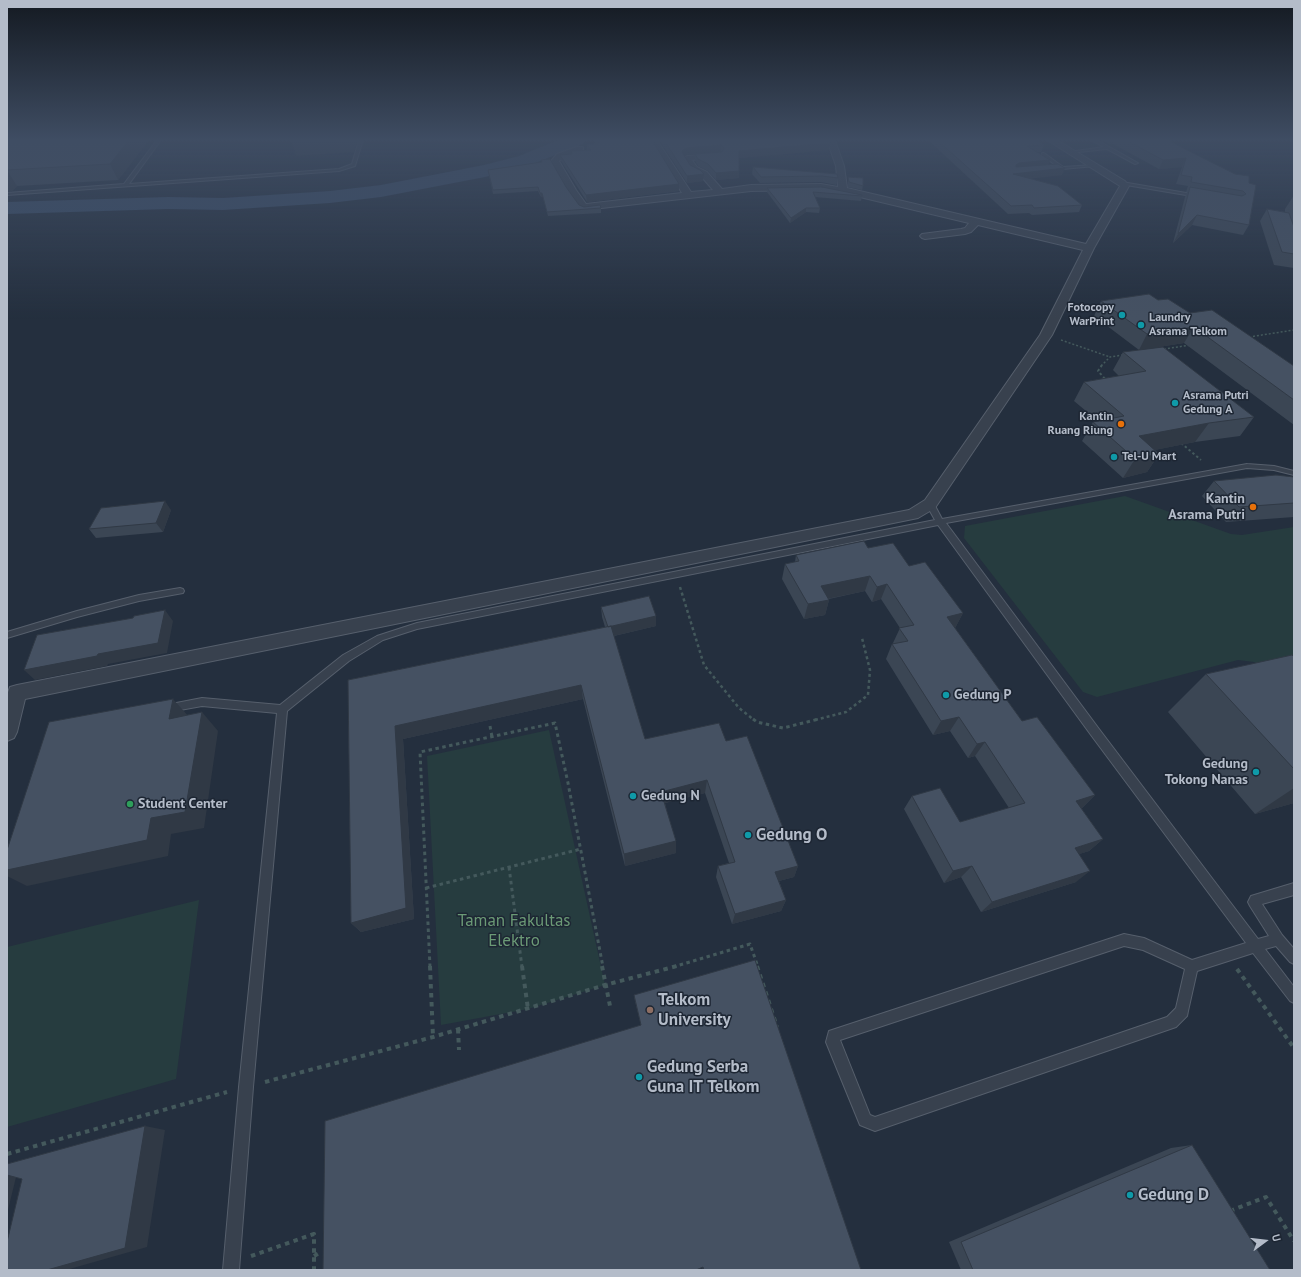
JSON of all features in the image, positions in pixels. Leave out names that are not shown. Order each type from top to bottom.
[{"type":"street","points":[[579,200],[584,207],[648,200]]},
{"type":"street","points":[[884,200],[1089,248]]},
{"type":"street","points":[[7,732],[16,693],[913,514],[930,504],[1046,335],[1089,248],[1118,200]]},
{"type":"street","points":[[925,236],[962,232],[968,230],[976,221]]},
{"type":"lane","points":[[158,710],[202,702],[282,709],[346,658],[380,638],[417,626],[940,521],[1247,466],[1274,468],[1294,473]]},
{"type":"lane","points":[[930,504],[940,521],[1094,732],[1294,997]]},
{"type":"lane","points":[[7,635],[77,614],[139,598],[180,591]]},
{"type":"lane","points":[[231,1266],[246,1087],[282,709]]},
{"type":"lane","points":[[1294,889],[1255,900],[1254,902],[1278,939],[1294,958]]},
{"type":"lane","points":[[1192,966],[1182,1011],[1171,1022],[874,1124],[865,1120],[833,1042],[834,1036],[842,1033],[1124,940],[1144,944],[1192,966],[1278,939]]},
{"type":"path","points":[[1254,341],[1247,337],[1294,330]]},
{"type":"path","points":[[1046,335],[1110,357],[1125,355]]},
{"type":"path","points":[[1163,350],[1194,345]]},
{"type":"path","points":[[1106,380],[1098,371],[1110,357]]},
{"type":"path","points":[[1179,441],[1216,472]]},
{"type":"path","points":[[676,573],[704,665],[739,708],[757,722],[782,728],[846,712],[868,695],[870,670],[862,638]]},
{"type":"path","points":[[433,1037],[420,752],[555,724],[581,849],[610,1006]]},
{"type":"path","points":[[490,726],[492,737]]},
{"type":"path","points":[[426,888],[581,849]]},
{"type":"path","points":[[509,867],[528,1009]]},
{"type":"path","points":[[7,1154],[246,1087],[433,1037],[605,985],[693,962],[750,944],[778,1028]]},
{"type":"path","points":[[1226,955],[1294,1048]]},
{"type":"path","points":[[458,1029],[459,1050]]},
{"type":"path","points":[[1226,1212],[1266,1197],[1294,1241]]},
{"type":"path","points":[[231,1266],[314,1234],[314,1270]]},
{"type":"path","points":[[314,1256],[319,1253]]},
{"type":"green space","points":[[1125,496],[1231,534],[1242,535],[1294,527],[1294,697],[1266,670],[1254,662],[1238,660],[1097,697],[1083,692],[964,538],[965,526]]},
{"type":"green space","name":"Taman Fakultas Elektro","points":[[549,730],[605,985],[528,1009],[441,1025],[427,756]]},
{"type":"green space","points":[[199,900],[176,1079],[7,1127],[7,947]]},
{"type":"building","points":[[544,200],[575,200],[579,205],[584,207],[600,205],[601,208],[547,212]]},
{"type":"building","points":[[776,200],[816,200],[820,208],[806,208],[791,218]]},
{"type":"building","points":[[1004,200],[1075,200],[1082,205],[1034,208],[1032,205],[1011,206]]},
{"type":"building","points":[[1187,200],[1253,200],[1249,225],[1197,215],[1178,234]]},
{"type":"building","points":[[1267,209],[1289,213],[1294,227],[1294,254],[1282,252]]},
{"type":"building","points":[[1149,294],[1158,300],[1168,299],[1190,313],[1212,310],[1294,366],[1294,400],[1194,327],[1147,334],[1101,301]]},
{"type":"building","points":[[1163,347],[1254,417],[1209,423],[1139,436],[1159,454],[1135,459],[1093,422],[1124,416],[1084,382],[1146,371],[1123,352]]},
{"type":"building","points":[[1276,475],[1294,477],[1294,503],[1239,507],[1214,481]]},
{"type":"building","points":[[165,501],[156,523],[89,529],[101,508]]},
{"type":"building","points":[[864,541],[868,548],[893,543],[909,566],[925,562],[963,613],[947,617],[1022,721],[1037,717],[1095,795],[1076,801],[1103,839],[1075,848],[1090,871],[992,902],[972,866],[953,871],[912,796],[940,788],[960,822],[1025,803],[985,742],[977,744],[959,717],[941,721],[892,644],[908,641],[899,628],[914,625],[887,584],[877,587],[870,576],[821,586],[829,600],[808,604],[785,564],[799,561],[796,555]]},
{"type":"building","points":[[649,596],[656,616],[608,627],[601,607]]},
{"type":"building","points":[[165,610],[158,643],[24,670],[37,635],[133,618],[134,616]]},
{"type":"building","points":[[611,626],[645,739],[719,723],[726,741],[747,736],[798,866],[775,872],[786,900],[735,914],[718,866],[735,862],[707,780],[661,792],[676,841],[624,854],[581,685],[395,726],[406,908],[351,923],[348,680]]},
{"type":"building","points":[[1292,655],[1294,657],[1294,769],[1206,674]]},
{"type":"building","name":"Student Center","points":[[173,699],[169,719],[202,712],[185,812],[151,818],[147,840],[7,870],[7,850],[49,722]]},
{"type":"building","name":"Gedung Serba Guna IT Telkom","points":[[755,960],[861,1270],[704,1270],[703,1267],[696,1270],[323,1270],[325,1121],[641,1025],[634,995]]},
{"type":"building","points":[[145,1126],[125,1248],[47,1270],[7,1270],[7,1242],[22,1179],[7,1175],[7,1164]]},
{"type":"building","name":"Gedung D","points":[[1192,1145],[1270,1270],[973,1270],[961,1242]]},
{"type":"waterway","points":[[7,208],[168,203],[223,204],[290,200]]},
{"type":"place","name":"Fotocopy WarPrint","points":[[1122,315]]},
{"type":"place","name":"Laundry Asrama Telkom","points":[[1141,325]]},
{"type":"place","name":"Asrama Putri Gedung A","points":[[1175,403]]},
{"type":"place","name":"Kantin Ruang Riung","points":[[1121,424]]},
{"type":"place","name":"Tel-U Mart","points":[[1114,457]]},
{"type":"place","name":"Kantin Asrama Putri","points":[[1253,507]]},
{"type":"place","name":"Gedung P","points":[[946,695]]},
{"type":"place","name":"Gedung Tokong Nanas","points":[[1256,772]]},
{"type":"place","name":"Gedung N","points":[[633,796]]},
{"type":"place","name":"Student Center","points":[[130,804]]},
{"type":"place","name":"Gedung O","points":[[748,835]]},
{"type":"place","name":"Telkom University","points":[[650,1010]]},
{"type":"place","name":"Gedung Serba Guna IT Telkom","points":[[639,1077]]},
{"type":"place","name":"Gedung D","points":[[1130,1195]]}]
